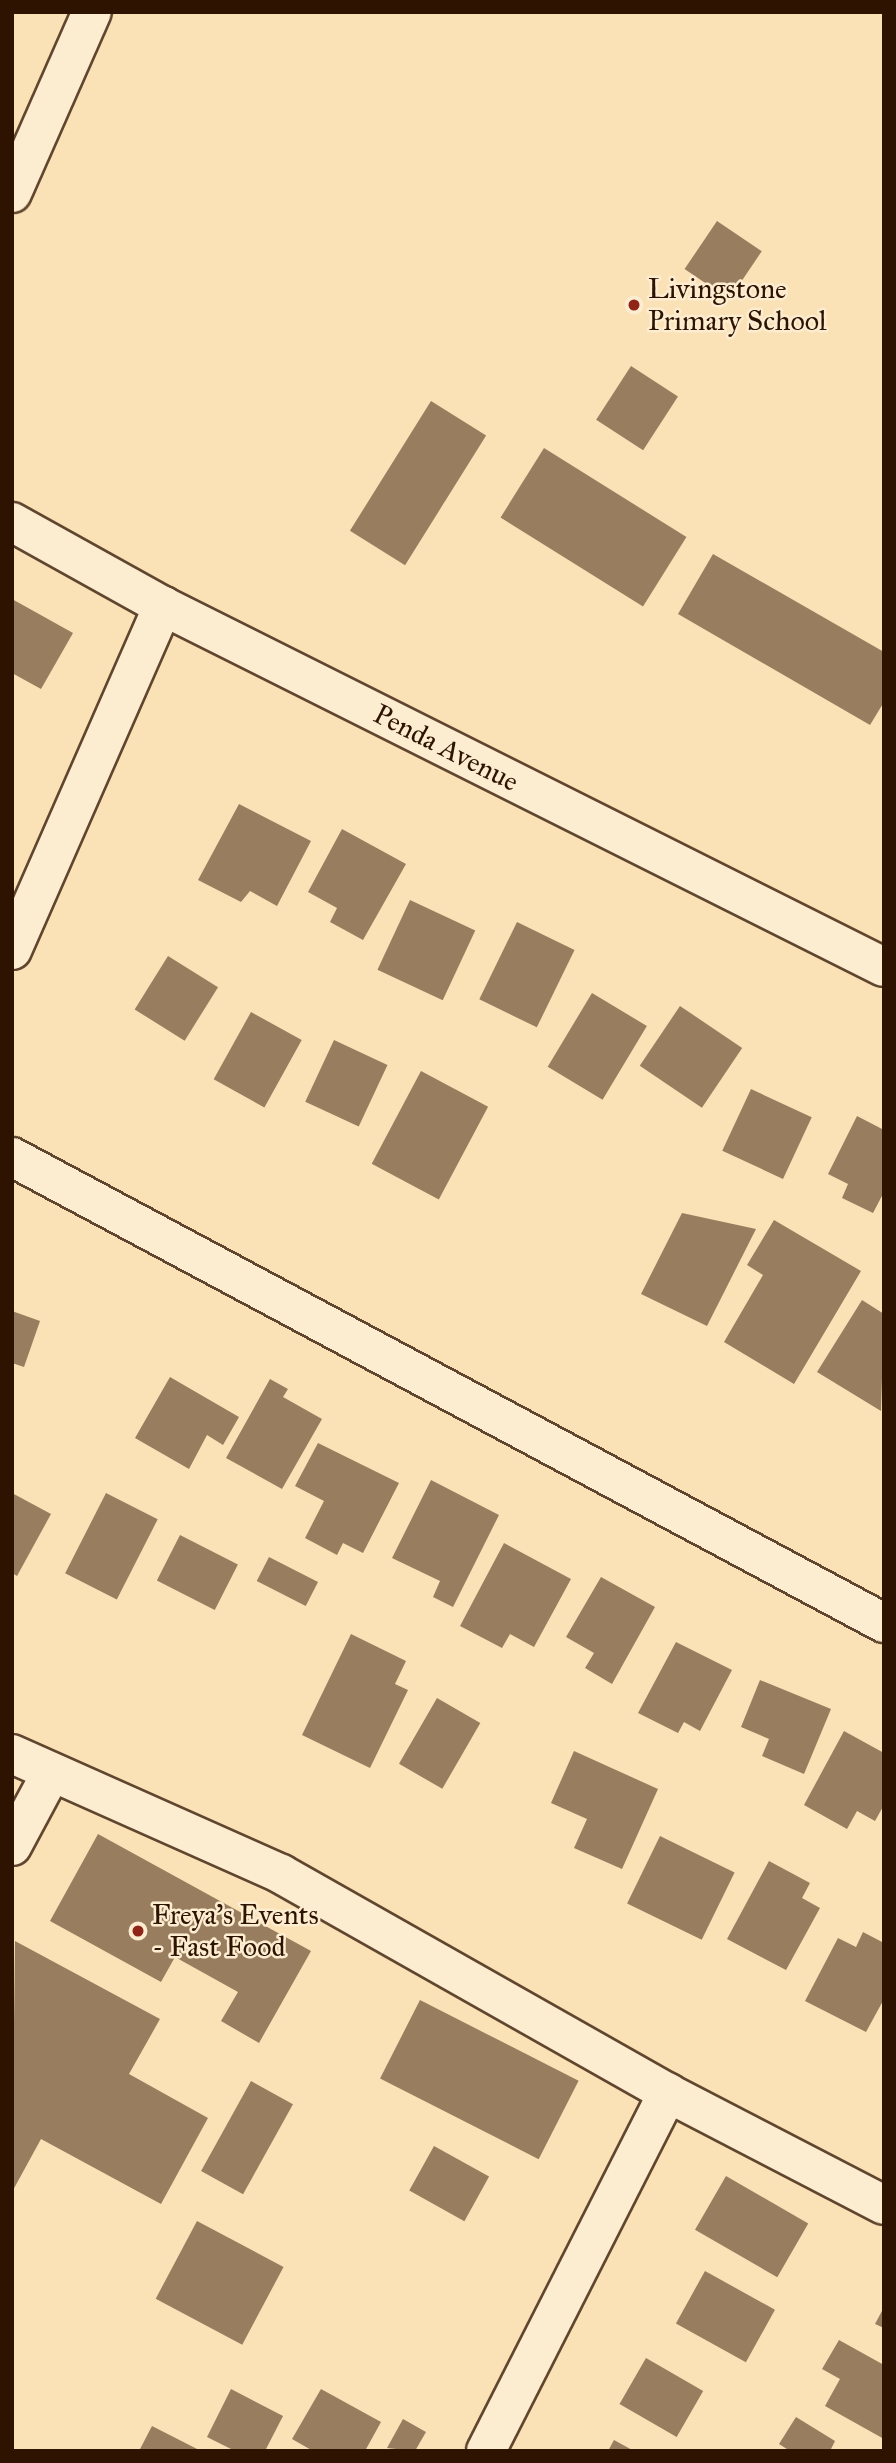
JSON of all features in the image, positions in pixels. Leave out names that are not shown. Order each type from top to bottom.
[{"type":"street","points":[[12,193],[92,12]]},
{"type":"street","name":"Penda Avenue","points":[[12,522],[163,606],[884,968]]},
{"type":"street","points":[[12,950],[163,606]]},
{"type":"street","points":[[12,1157],[884,1623]]},
{"type":"street","points":[[12,1754],[50,1775],[281,1874],[668,2092],[884,2205]]},
{"type":"street","points":[[12,1846],[50,1775]]},
{"type":"street","points":[[486,2451],[668,2092]]},
{"type":"building","points":[[717,221],[762,251],[729,299],[685,269]]},
{"type":"building","points":[[631,366],[678,396],[643,450],[596,420]]},
{"type":"building","points":[[431,401],[486,435],[405,565],[350,531]]},
{"type":"building","points":[[544,448],[686,537],[643,607],[501,518]]},
{"type":"building","points":[[713,554],[884,652],[884,702],[870,725],[678,614]]},
{"type":"building","points":[[12,599],[73,633],[41,689],[12,673]]},
{"type":"building","points":[[239,804],[311,841],[277,906],[250,891],[241,902],[198,880]]},
{"type":"building","points":[[342,829],[406,864],[363,940],[330,922],[337,908],[308,892]]},
{"type":"building","points":[[410,900],[475,930],[443,1000],[377,970]]},
{"type":"building","points":[[517,922],[575,950],[537,1027],[479,999]]},
{"type":"building","points":[[168,956],[218,987],[185,1041],[135,1009]]},
{"type":"building","points":[[592,993],[647,1026],[603,1100],[548,1067]]},
{"type":"building","points":[[680,1006],[742,1048],[702,1108],[640,1066]]},
{"type":"building","points":[[251,1012],[302,1040],[264,1107],[214,1079]]},
{"type":"building","points":[[334,1040],[387,1065],[359,1127],[305,1102]]},
{"type":"building","points":[[421,1071],[488,1107],[439,1199],[372,1164]]},
{"type":"building","points":[[751,1089],[812,1117],[783,1179],[722,1151]]},
{"type":"building","points":[[857,1116],[884,1130],[884,1192],[873,1213],[842,1198],[848,1184],[828,1174]]},
{"type":"building","points":[[682,1213],[756,1229],[707,1326],[641,1294]]},
{"type":"building","points":[[774,1220],[861,1271],[794,1384],[724,1342],[763,1275],[747,1265]]},
{"type":"building","points":[[862,1300],[884,1314],[881,1411],[817,1372]]},
{"type":"building","points":[[12,1311],[40,1321],[24,1367],[12,1363]]},
{"type":"building","points":[[170,1377],[239,1417],[223,1445],[207,1435],[189,1469],[135,1438]]},
{"type":"building","points":[[270,1379],[288,1389],[283,1397],[322,1419],[282,1489],[226,1458]]},
{"type":"building","points":[[318,1443],[399,1483],[363,1553],[343,1543],[337,1555],[305,1538],[324,1501],[295,1486]]},
{"type":"building","points":[[431,1480],[499,1515],[453,1607],[433,1597],[440,1581],[392,1558]]},
{"type":"building","points":[[12,1493],[51,1514],[17,1576],[12,1573]]},
{"type":"building","points":[[106,1493],[158,1519],[117,1600],[65,1573]]},
{"type":"building","points":[[180,1535],[238,1565],[215,1610],[157,1580]]},
{"type":"building","points":[[504,1543],[571,1579],[534,1647],[510,1634],[502,1648],[460,1626]]},
{"type":"building","points":[[269,1557],[318,1582],[306,1606],[257,1581]]},
{"type":"building","points":[[601,1577],[655,1607],[612,1684],[585,1668],[594,1653],[566,1637]]},
{"type":"building","points":[[351,1634],[406,1661],[395,1684],[408,1690],[370,1768],[302,1735]]},
{"type":"building","points":[[676,1642],[732,1670],[700,1731],[684,1722],[678,1733],[638,1713]]},
{"type":"building","points":[[760,1680],[831,1709],[804,1774],[762,1756],[769,1739],[741,1727]]},
{"type":"building","points":[[437,1698],[480,1723],[442,1789],[399,1764]]},
{"type":"building","points":[[844,1731],[884,1753],[884,1805],[875,1821],[857,1811],[847,1829],[804,1805]]},
{"type":"building","points":[[574,1751],[658,1789],[622,1869],[574,1848],[587,1819],[551,1803]]},
{"type":"building","points":[[98,1834],[311,1951],[259,2043],[221,2021],[238,1992],[175,1957],[161,1982],[50,1921]]},
{"type":"building","points":[[660,1836],[735,1872],[702,1940],[627,1903]]},
{"type":"building","points":[[769,1861],[810,1883],[802,1898],[820,1908],[786,1970],[727,1939]]},
{"type":"building","points":[[863,1932],[884,1943],[884,1999],[866,2032],[805,2001],[838,1938],[856,1947]]},
{"type":"building","points":[[15,1941],[160,2019],[129,2074],[208,2118],[161,2204],[41,2139],[12,2192]]},
{"type":"building","points":[[420,2000],[579,2081],[539,2159],[380,2078]]},
{"type":"building","points":[[251,2081],[293,2104],[243,2194],[201,2171]]},
{"type":"building","points":[[434,2146],[489,2177],[464,2221],[409,2191]]},
{"type":"building","points":[[726,2176],[808,2224],[777,2277],[695,2230]]},
{"type":"building","points":[[197,2221],[284,2267],[242,2345],[156,2299]]},
{"type":"building","points":[[705,2271],[775,2310],[746,2362],[676,2323]]},
{"type":"building","points":[[884,2307],[884,2328],[875,2324]]},
{"type":"building","points":[[839,2340],[884,2365],[884,2439],[825,2406],[840,2379],[822,2369]]},
{"type":"building","points":[[646,2358],[703,2391],[677,2437],[620,2404]]},
{"type":"building","points":[[231,2389],[283,2416],[265,2451],[235,2451],[207,2437]]},
{"type":"building","points":[[321,2389],[381,2422],[365,2451],[313,2451],[292,2439]]},
{"type":"building","points":[[796,2417],[835,2441],[830,2451],[790,2451],[779,2444]]},
{"type":"building","points":[[403,2419],[426,2432],[415,2451],[387,2448]]},
{"type":"building","points":[[152,2426],[201,2451],[139,2451]]},
{"type":"building","points":[[614,2440],[634,2451],[608,2451]]},
{"type":"place","name":"Livingstone Primary School","points":[[634,305]]},
{"type":"place","name":"Freya's Events - Fast Food","points":[[138,1931]]}]
